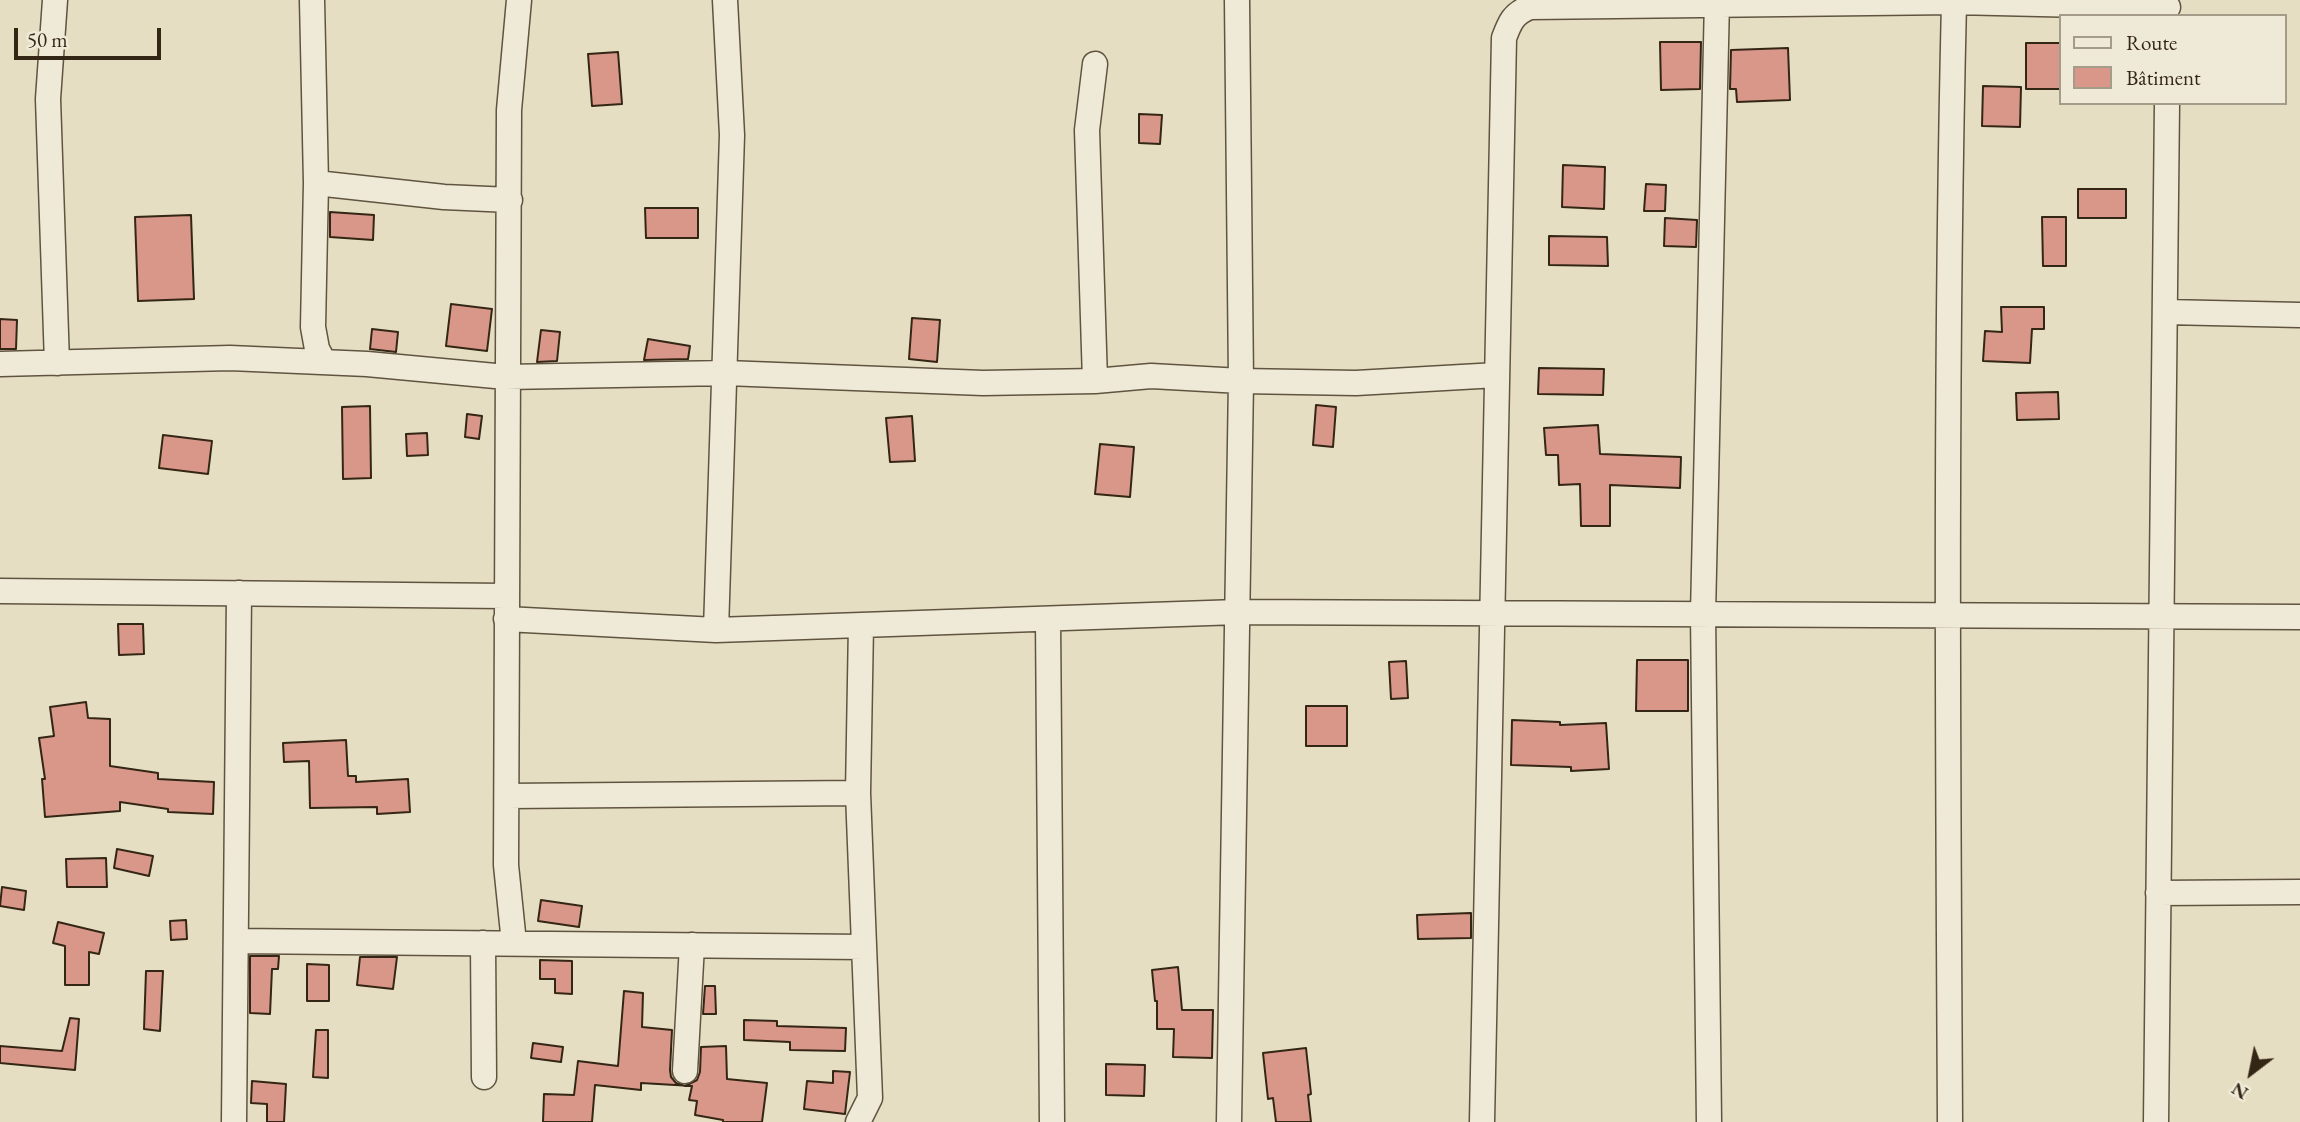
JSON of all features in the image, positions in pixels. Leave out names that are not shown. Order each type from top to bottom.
[{"type":"street","points":[[55,0],[48,99],[57,363]]},
{"type":"street","points":[[312,0],[316,183],[313,327],[317,349],[324,362]]},
{"type":"street","points":[[514,943],[506,865],[506,377],[510,292],[509,110],[519,0]]},
{"type":"street","points":[[716,630],[732,135],[725,0]]},
{"type":"street","points":[[1229,1122],[1241,381],[1237,0]]},
{"type":"street","points":[[1709,1122],[1703,614],[1717,2]]},
{"type":"street","points":[[1482,1122],[1504,38],[1510,22],[1516,13],[1530,7],[1717,2],[1954,2],[2168,7]]},
{"type":"street","points":[[1950,1122],[1947,615],[1954,2]]},
{"type":"street","points":[[1095,381],[1087,130],[1096,64]]},
{"type":"street","points":[[2156,1122],[2167,105]]},
{"type":"street","points":[[316,183],[444,197],[510,200]]},
{"type":"street","points":[[2166,312],[2300,315]]},
{"type":"street","points":[[0,364],[230,358],[324,362],[506,377],[726,373],[983,383],[1095,381],[1151,376],[1356,383],[1497,375]]},
{"type":"street","points":[[0,591],[239,593],[506,608],[716,630],[1238,612],[2300,617]]},
{"type":"street","points":[[234,1122],[239,593]]},
{"type":"street","points":[[1048,618],[1052,1122]]},
{"type":"street","points":[[858,1122],[870,1098],[858,793],[861,625]]},
{"type":"street","points":[[507,796],[858,793]]},
{"type":"street","points":[[2158,893],[2300,892]]},
{"type":"street","points":[[236,940],[864,947]]},
{"type":"street","points":[[483,943],[484,1077]]},
{"type":"street","points":[[685,1071],[692,945]]},
{"type":"building","points":[[1660,42],[1701,42],[1700,89],[1661,90]]},
{"type":"building","points":[[2026,43],[2058,43],[2058,89],[2026,89]]},
{"type":"building","points":[[1788,48],[1790,100],[1737,102],[1736,89],[1730,89],[1731,50]]},
{"type":"building","points":[[618,52],[622,104],[592,106],[588,54]]},
{"type":"building","points":[[1983,86],[2021,87],[2020,127],[1982,126]]},
{"type":"building","points":[[1139,114],[1162,115],[1160,144],[1139,143]]},
{"type":"building","points":[[1563,165],[1605,167],[1604,209],[1562,207]]},
{"type":"building","points":[[1646,184],[1666,185],[1665,211],[1644,211]]},
{"type":"building","points":[[2078,189],[2126,189],[2126,218],[2078,218]]},
{"type":"building","points":[[645,208],[698,208],[698,238],[646,238]]},
{"type":"building","points":[[330,212],[374,215],[373,240],[330,237]]},
{"type":"building","points":[[191,215],[194,299],[138,301],[135,217]]},
{"type":"building","points":[[2042,217],[2066,217],[2066,266],[2043,266]]},
{"type":"building","points":[[1665,218],[1697,220],[1696,247],[1664,246]]},
{"type":"building","points":[[1549,236],[1607,237],[1608,266],[1549,265]]},
{"type":"building","points":[[451,304],[492,309],[487,351],[446,346]]},
{"type":"building","points":[[2001,307],[2044,307],[2044,329],[2032,329],[2030,363],[1983,361],[1985,331],[2002,332]]},
{"type":"building","points":[[912,318],[940,320],[937,362],[909,359]]},
{"type":"building","points":[[0,319],[17,320],[16,349],[0,349]]},
{"type":"building","points":[[372,329],[398,332],[396,352],[370,349]]},
{"type":"building","points":[[541,330],[560,332],[557,361],[537,362]]},
{"type":"building","points":[[648,339],[690,346],[688,359],[644,360]]},
{"type":"building","points":[[1539,368],[1604,369],[1603,395],[1538,394]]},
{"type":"building","points":[[2058,392],[2059,419],[2017,420],[2016,393]]},
{"type":"building","points":[[1316,405],[1336,407],[1333,447],[1313,445]]},
{"type":"building","points":[[370,406],[371,478],[343,479],[342,407]]},
{"type":"building","points":[[467,414],[482,416],[479,439],[465,437]]},
{"type":"building","points":[[912,416],[915,461],[890,462],[886,418]]},
{"type":"building","points":[[1598,425],[1600,454],[1681,457],[1680,488],[1610,485],[1610,526],[1581,526],[1580,484],[1559,485],[1558,455],[1546,455],[1544,428]]},
{"type":"building","points":[[427,433],[428,455],[407,456],[406,434]]},
{"type":"building","points":[[163,435],[212,441],[208,474],[159,468]]},
{"type":"building","points":[[1100,444],[1134,447],[1130,497],[1095,494]]},
{"type":"building","points":[[118,624],[143,624],[144,654],[119,655]]},
{"type":"building","points":[[1637,660],[1688,660],[1688,711],[1636,711]]},
{"type":"building","points":[[1406,661],[1408,698],[1391,699],[1389,662]]},
{"type":"building","points":[[86,702],[88,718],[110,719],[110,766],[158,773],[158,779],[214,782],[213,814],[168,812],[168,809],[120,802],[120,811],[45,817],[42,779],[45,779],[39,738],[54,736],[50,707]]},
{"type":"building","points":[[1306,706],[1347,706],[1347,746],[1306,746]]},
{"type":"building","points":[[1512,720],[1560,722],[1560,725],[1606,723],[1609,769],[1571,771],[1571,767],[1511,765]]},
{"type":"building","points":[[346,740],[348,776],[356,776],[356,782],[408,779],[410,812],[377,814],[377,807],[310,808],[309,761],[284,762],[283,743]]},
{"type":"building","points":[[117,849],[153,856],[149,876],[114,868]]},
{"type":"building","points":[[106,858],[107,887],[67,887],[66,859]]},
{"type":"building","points":[[2,887],[26,891],[24,910],[0,906]]},
{"type":"building","points":[[541,900],[582,906],[579,927],[538,921]]},
{"type":"building","points":[[1471,913],[1471,938],[1418,939],[1417,915]]},
{"type":"building","points":[[186,920],[187,939],[171,940],[170,921]]},
{"type":"building","points":[[58,922],[104,933],[99,954],[89,952],[89,985],[65,985],[65,946],[53,943]]},
{"type":"building","points":[[250,956],[279,956],[278,969],[272,969],[270,1014],[250,1013]]},
{"type":"building","points":[[360,957],[397,957],[393,989],[357,985]]},
{"type":"building","points":[[540,960],[572,961],[572,994],[555,993],[555,979],[540,979]]},
{"type":"building","points":[[307,964],[329,965],[329,1001],[307,1001]]},
{"type":"building","points":[[1178,967],[1182,1010],[1213,1010],[1212,1058],[1173,1057],[1174,1029],[1157,1029],[1157,1001],[1152,970]]},
{"type":"building","points":[[146,971],[163,971],[160,1031],[144,1029]]},
{"type":"building","points":[[705,986],[715,986],[716,1014],[703,1014]]},
{"type":"building","points":[[624,991],[643,993],[642,1027],[672,1030],[671,1077],[684,1086],[641,1083],[641,1090],[595,1085],[592,1122],[543,1122],[544,1094],[574,1095],[578,1061],[618,1066]]},
{"type":"building","points":[[70,1018],[79,1019],[75,1070],[0,1063],[0,1046],[62,1051]]},
{"type":"building","points":[[744,1020],[777,1021],[777,1026],[846,1028],[845,1051],[790,1050],[790,1042],[744,1040]]},
{"type":"building","points":[[316,1030],[328,1030],[328,1078],[313,1077]]},
{"type":"building","points":[[533,1043],[563,1047],[561,1062],[531,1058]]},
{"type":"building","points":[[726,1046],[727,1079],[767,1083],[762,1122],[723,1122],[695,1115],[697,1101],[689,1100],[692,1086],[686,1086],[697,1080],[701,1047]]},
{"type":"building","points":[[1306,1048],[1311,1122],[1276,1122],[1273,1098],[1268,1099],[1263,1053]]},
{"type":"building","points":[[1106,1064],[1145,1065],[1144,1096],[1106,1095]]},
{"type":"building","points":[[833,1071],[850,1072],[845,1114],[804,1109],[807,1081],[833,1083]]},
{"type":"building","points":[[252,1081],[286,1084],[284,1122],[267,1122],[267,1104],[251,1103]]}]
